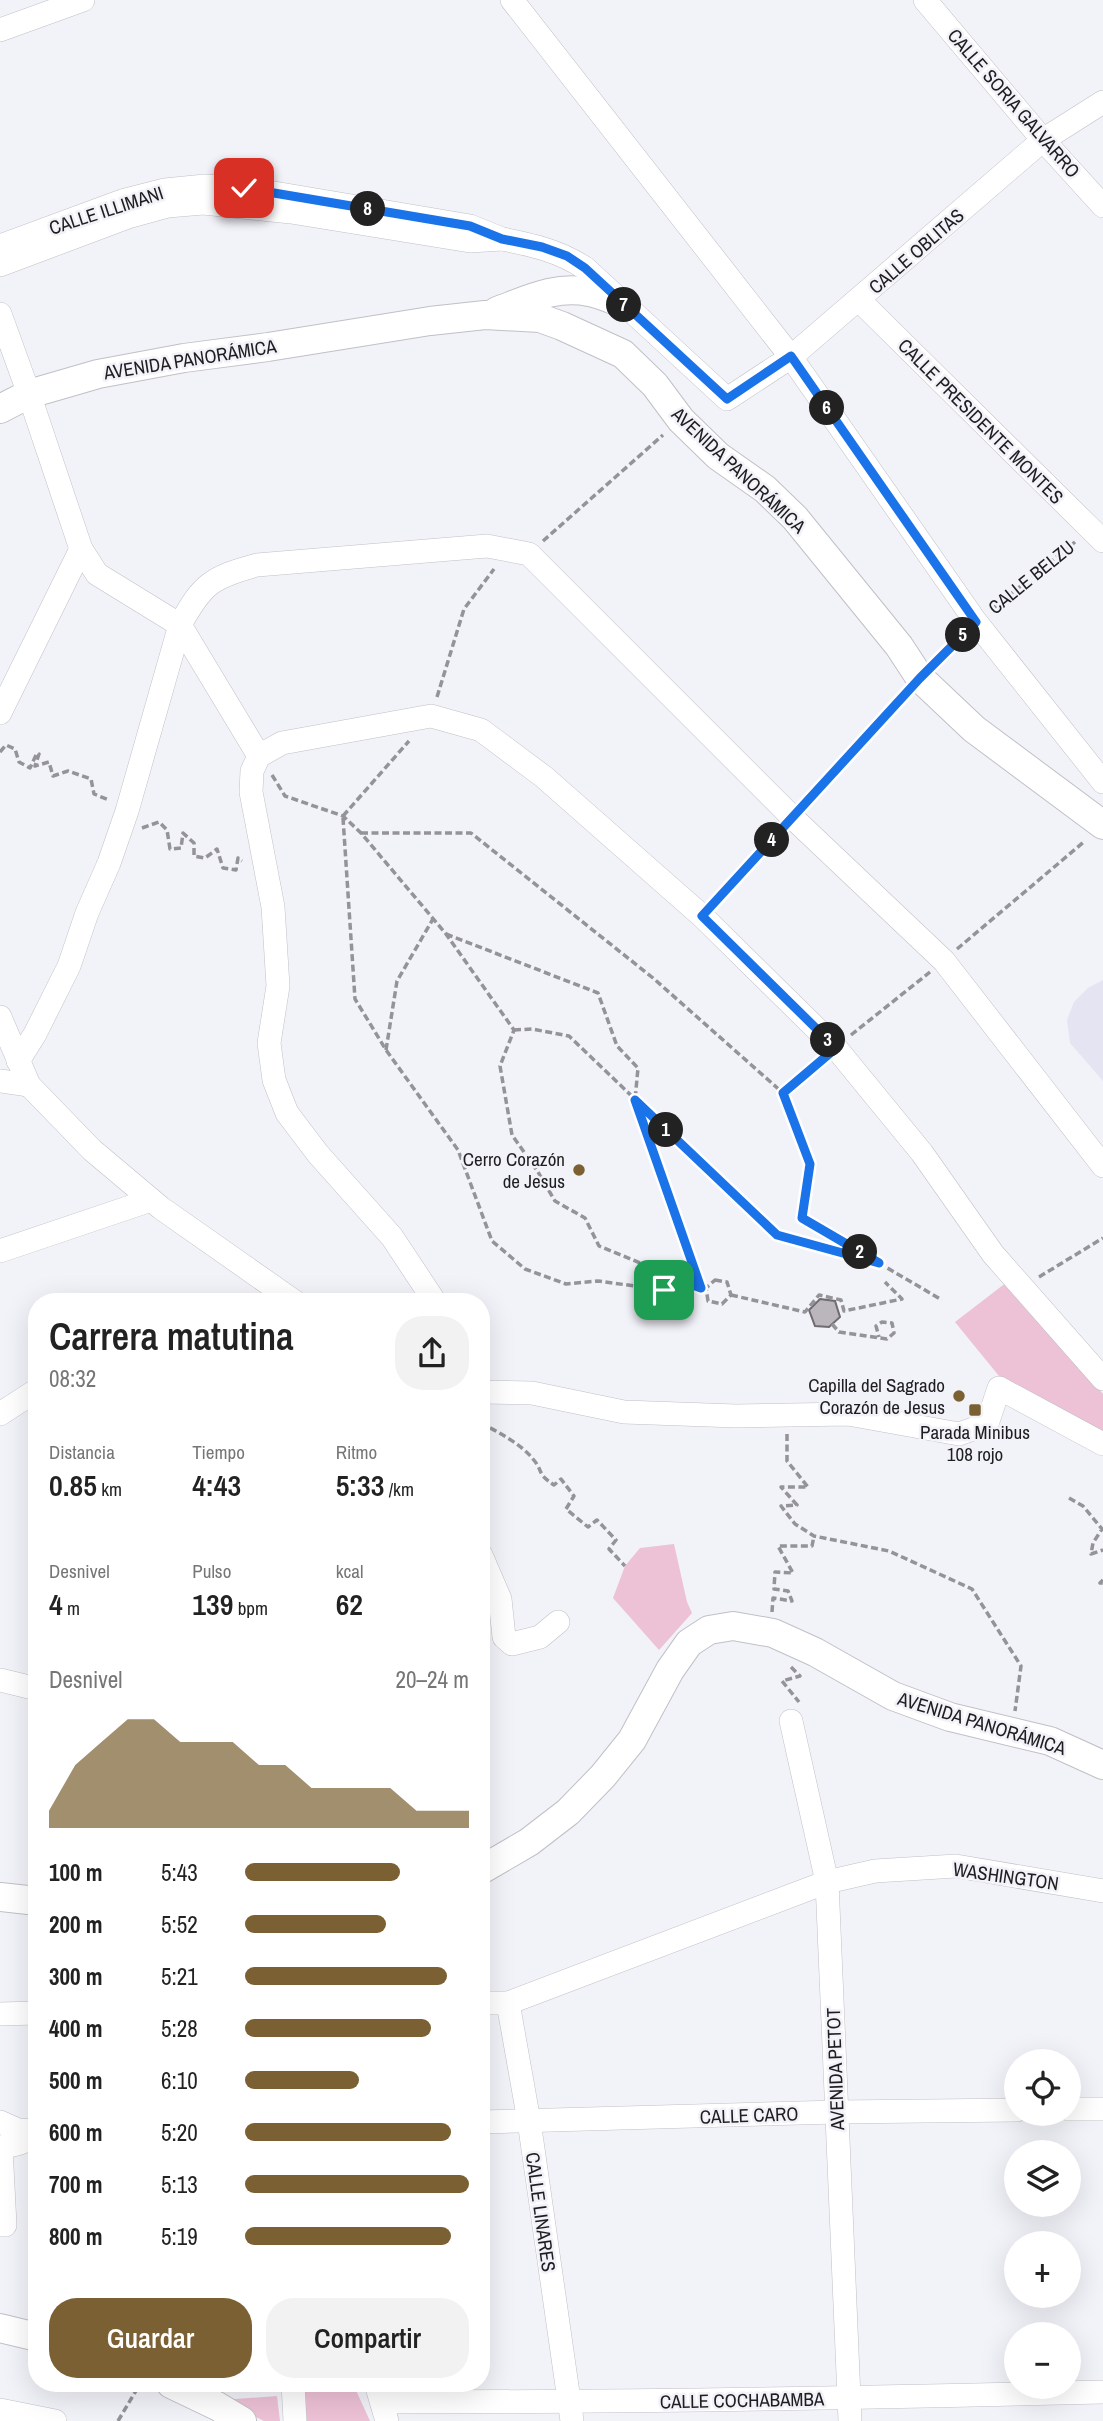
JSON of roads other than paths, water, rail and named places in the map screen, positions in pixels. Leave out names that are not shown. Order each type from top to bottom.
[{"type":"main road","name":"AVENIDA PANORÁMICA","points":[[536,308],[551,291],[565,290],[589,292],[621,303]]},
{"type":"main road","name":"AVENIDA PANORÁMICA","points":[[0,409],[29,394],[99,374],[184,358],[536,308],[623,354],[655,385],[681,420],[718,456],[765,489],[795,518],[899,646],[920,678],[974,729],[1098,830]]},
{"type":"main road","name":"AVENIDA PANORÁMICA","points":[[490,1865],[529,1842],[568,1812],[603,1776],[632,1740],[670,1670],[689,1643],[709,1630],[733,1626],[778,1646],[815,1652],[893,1696],[950,1717],[1050,1741],[1103,1765]]},
{"type":"main road","points":[[0,1897],[28,1900]]},
{"type":"main road","points":[[0,2328],[28,2335]]},
{"type":"main road","points":[[187,2392],[243,2421]]},
{"type":"street","points":[[0,30],[83,0]]},
{"type":"street","points":[[512,0],[791,356],[976,622],[1103,782]]},
{"type":"street","name":"CALLE SORIA GALVARRO","points":[[925,0],[1043,140],[1103,206]]},
{"type":"street","name":"CALLE OBLITAS","points":[[727,399],[791,356],[1043,140],[1103,102]]},
{"type":"street","name":"CALLE ILLIMANI","points":[[0,246],[121,201],[165,190],[205,186],[244,188],[470,226],[502,239],[542,247],[567,256],[585,268],[727,399]]},
{"type":"street","name":"CALLE ILLIMANI","points":[[0,265],[128,218],[168,206],[203,203],[291,212],[470,241],[502,239]]},
{"type":"street","name":"CALLE PRESIDENTE MONTES","points":[[859,300],[1099,529]]},
{"type":"street","points":[[0,314],[80,549],[97,574],[180,625],[259,756]]},
{"type":"street","points":[[18,1061],[35,1034],[69,966],[127,811],[180,625],[209,582],[257,565],[487,546],[529,554],[793,818],[944,961],[1103,1166]]},
{"type":"street","points":[[0,713],[80,549]]},
{"type":"street","points":[[429,1293],[392,1237],[318,1154],[287,1114],[274,1080],[269,1043],[278,986],[273,907],[251,792],[252,771],[259,756],[282,743],[431,716],[481,730],[544,777],[702,916],[836,1048],[922,1153],[993,1254],[1103,1379]]},
{"type":"street","points":[[0,1017],[29,1085],[92,1150],[152,1200],[282,1293]]},
{"type":"street","points":[[0,1081],[29,1085]]},
{"type":"street","points":[[0,1251],[152,1200]]},
{"type":"street","points":[[490,1392],[532,1393],[624,1412],[736,1416],[848,1414],[959,1434],[987,1424],[999,1388],[1103,1444]]},
{"type":"street","points":[[0,1397],[28,1392]]},
{"type":"street","points":[[0,1414],[28,1396]]},
{"type":"street","points":[[490,1576],[500,1599],[504,1637],[512,1644],[540,1637],[558,1622]]},
{"type":"street","points":[[0,1680],[28,1687]]},
{"type":"street","name":"AVENIDA PETOT","points":[[791,1721],[827,1882],[850,2410]]},
{"type":"street","name":"WASHINGTON","points":[[508,2003],[827,1882],[876,1871],[956,1866],[1103,1891]]},
{"type":"street","points":[[490,2003],[508,2003]]},
{"type":"street","name":"CALLE LINARES","points":[[508,2003],[529,2121],[570,2412]]},
{"type":"street","points":[[0,2014],[28,2013]]},
{"type":"street","points":[[1081,2109],[1103,2109]]},
{"type":"street","name":"CALLE CARO","points":[[490,2122],[1004,2110]]},
{"type":"street","points":[[2,2225],[1,2135],[18,2130],[28,2131]]},
{"type":"street","points":[[293,2392],[295,2421]]},
{"type":"street","name":"CALLE COCHABAMBA","points":[[382,2402],[570,2412],[850,2410],[1103,2392]]},
{"type":"street","points":[[0,2410],[55,2421]]},
{"type":"place","name":"Cerro Corazón de Jesus","points":[[579,1170]]},
{"type":"place","name":"Capilla del Sagrado Corazón de Jesus","points":[[959,1396]]},
{"type":"place","name":"Parada Minibus 108 rojo","points":[[975,1410]]}]
